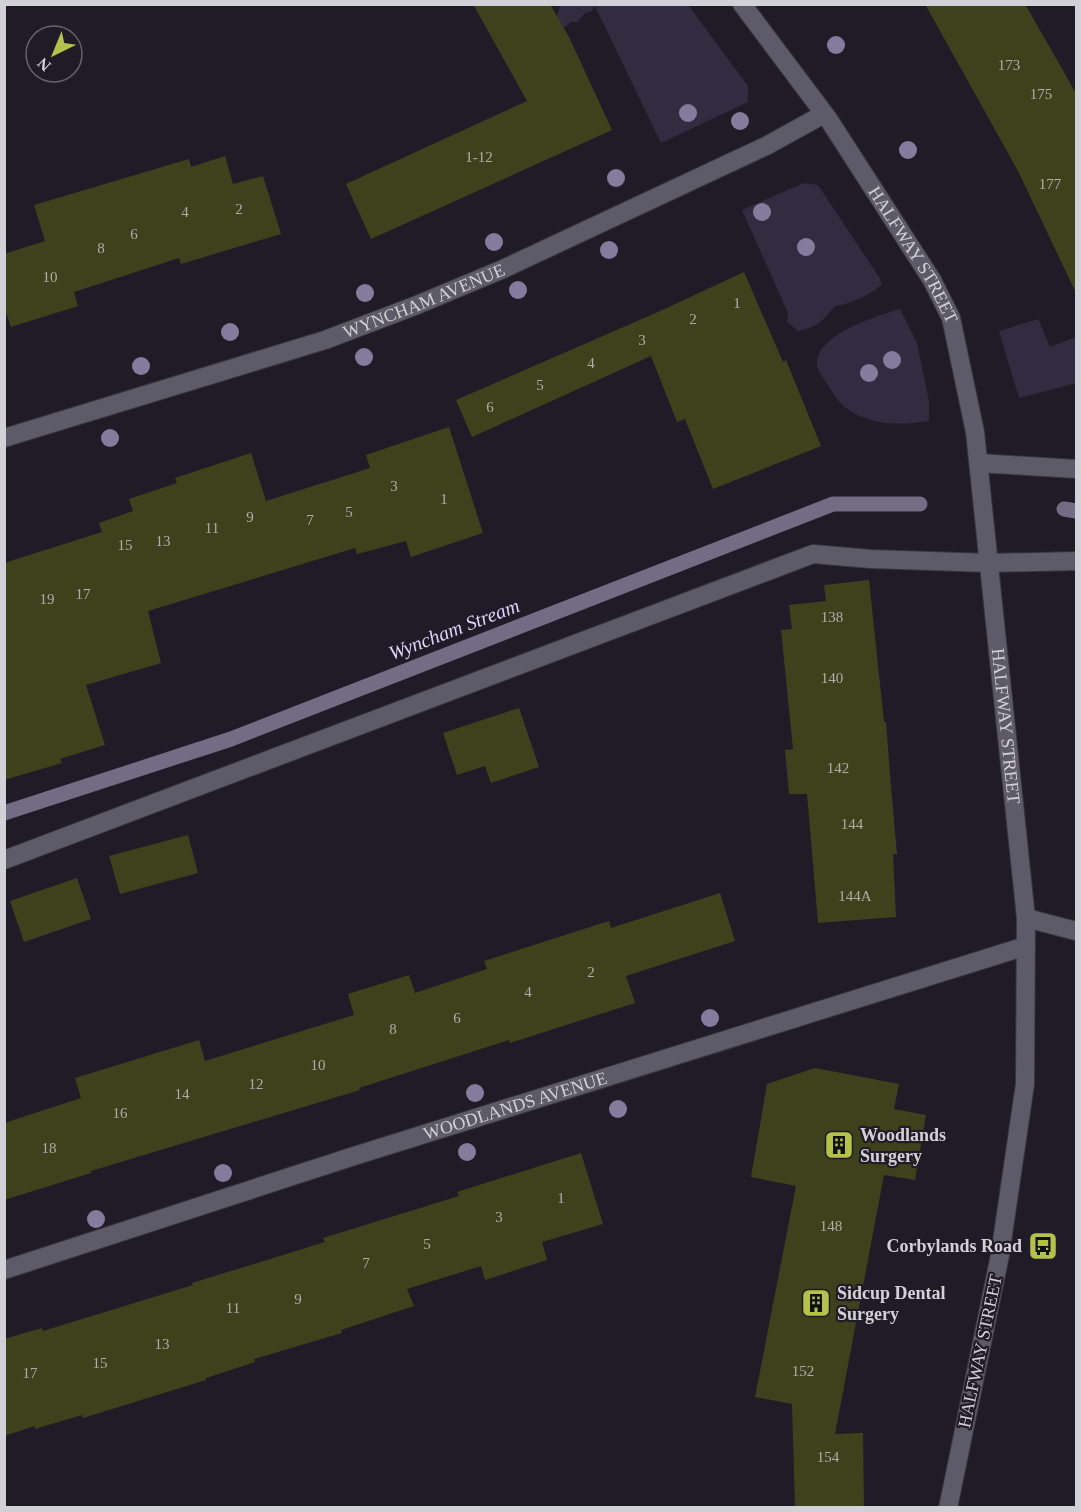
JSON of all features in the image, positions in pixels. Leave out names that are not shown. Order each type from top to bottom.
[{"type":"street","name":"HALFWAY STREET","points":[[742,4],[824,114],[932,280],[951,318],[975,432],[1026,918],[1025,1084],[1000,1255],[948,1508]]},
{"type":"street","name":"WYNCHAM AVENUE","points":[[4,438],[324,340],[417,305],[534,254],[766,146],[824,114]]},
{"type":"street","points":[[979,463],[1077,470]]},
{"type":"street","points":[[4,860],[813,554],[871,559],[989,563],[1077,561]]},
{"type":"street","points":[[1026,918],[1077,931]]},
{"type":"street","name":"WOODLANDS AVENUE","points":[[4,1270],[351,1157],[1026,946]]},
{"type":"shaded area","points":[[560,5],[688,5],[748,86],[748,102],[661,143],[595,6],[577,22],[571,22],[561,30],[544,24],[557,15]]},
{"type":"shaded area","points":[[804,183],[818,185],[882,284],[873,292],[847,304],[835,306],[819,323],[798,331],[787,322],[788,313],[742,210]]},
{"type":"shaded area","points":[[900,309],[917,343],[929,401],[929,421],[881,422],[857,415],[838,400],[817,366],[818,356],[824,347],[842,332]]},
{"type":"shaded area","points":[[1038,319],[1050,347],[1076,337],[1076,383],[1019,398],[999,331]]},
{"type":"building","points":[[473,4],[550,4],[570,39],[612,130],[371,239],[346,184],[527,101]]},
{"type":"building","points":[[925,4],[1025,4],[1077,95],[1077,295],[1018,171]]},
{"type":"building","points":[[225,156],[233,184],[263,176],[281,234],[181,264],[179,258],[74,292],[78,306],[11,327],[4,307],[4,254],[45,241],[34,205],[189,159],[191,167]]},
{"type":"building","points":[[744,272],[783,362],[786,360],[821,446],[713,489],[685,419],[677,422],[651,356],[472,437],[456,400]]},
{"type":"building","points":[[449,427],[483,533],[411,557],[406,541],[357,554],[355,548],[148,611],[161,663],[86,685],[105,745],[60,759],[62,763],[4,780],[4,563],[102,532],[99,523],[133,511],[129,499],[177,483],[175,478],[251,453],[266,501],[370,468],[366,455]]},
{"type":"building","points":[[869,580],[884,722],[886,722],[897,854],[893,854],[896,917],[818,923],[807,794],[789,794],[785,750],[793,749],[781,630],[792,629],[789,605],[826,601],[824,585]]},
{"type":"building","points":[[519,708],[539,767],[491,783],[485,766],[457,775],[443,733]]},
{"type":"building","points":[[188,835],[198,873],[120,894],[109,856]]},
{"type":"building","points":[[77,878],[91,919],[24,942],[10,901]]},
{"type":"building","points":[[720,893],[735,941],[626,976],[635,1003],[510,1043],[509,1040],[359,1088],[360,1090],[91,1171],[91,1173],[4,1200],[4,1123],[81,1098],[75,1078],[199,1040],[205,1061],[354,1015],[348,994],[409,975],[415,993],[487,969],[484,961],[609,921],[611,928]]},
{"type":"building","points":[[815,1068],[899,1084],[894,1109],[926,1115],[915,1180],[884,1175],[835,1434],[863,1433],[864,1508],[795,1508],[792,1404],[755,1397],[796,1186],[751,1177],[767,1084]]},
{"type":"building","points":[[581,1153],[603,1224],[542,1242],[547,1260],[485,1280],[481,1266],[407,1289],[414,1306],[341,1330],[342,1333],[254,1359],[255,1362],[206,1378],[206,1380],[83,1418],[82,1415],[4,1436],[4,1339],[42,1328],[43,1331],[193,1285],[192,1283],[325,1242],[323,1238],[459,1196],[457,1192]]},
{"type":"waterway","name":"Wyncham Stream","points":[[4,813],[231,739],[833,504],[920,504]]},
{"type":"waterway","name":"Wyncham Stream","points":[[1064,509],[1076,511]]},
{"type":"place","name":"Woodlands Surgery","points":[[839,1145]]},
{"type":"place","name":"Corbylands Road","points":[[1043,1246]]},
{"type":"place","name":"Sidcup Dental Surgery","points":[[816,1303]]}]
